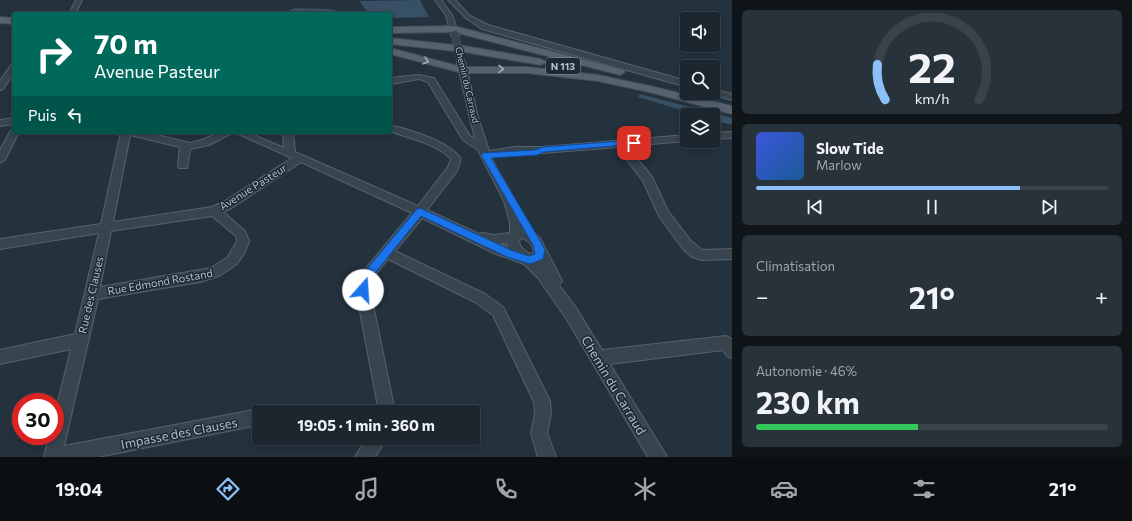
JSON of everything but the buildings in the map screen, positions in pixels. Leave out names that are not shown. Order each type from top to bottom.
[{"type":"main road","points":[[0,20],[12,21]]},
{"type":"main road","points":[[0,23],[12,25]]},
{"type":"main road","points":[[392,30],[455,32],[508,42],[680,89]]},
{"type":"main road","name":"N 113","points":[[392,41],[464,49],[545,62],[653,86],[732,107]]},
{"type":"main road","points":[[392,51],[462,66],[527,70],[598,78],[732,107]]},
{"type":"main road","points":[[712,100],[732,107]]},
{"type":"street","points":[[73,12],[80,0]]},
{"type":"street","name":"Chemin du Carraud","points":[[438,0],[449,15],[455,32],[471,108],[484,152],[516,218],[514,247],[543,274],[571,313]]},
{"type":"street","points":[[451,0],[468,17],[485,27],[680,82]]},
{"type":"street","points":[[0,87],[12,70]]},
{"type":"street","points":[[392,81],[419,77],[431,80],[466,138],[484,152],[493,156],[537,152],[543,150],[680,139]]},
{"type":"street","points":[[720,94],[732,97]]},
{"type":"street","points":[[0,123],[12,121]]},
{"type":"street","points":[[386,405],[363,284],[368,274],[420,212],[453,168],[456,159],[445,148],[392,129]]},
{"type":"street","points":[[0,160],[13,134]]},
{"type":"street","name":"Rue des Clauses","points":[[53,457],[92,294],[126,134]]},
{"type":"street","points":[[140,134],[185,146],[200,145],[225,134]]},
{"type":"street","points":[[243,134],[420,212],[505,252],[526,259],[540,256],[540,250]]},
{"type":"street","points":[[289,134],[295,156]]},
{"type":"street","points":[[720,136],[732,135]]},
{"type":"street","points":[[620,144],[648,180],[663,213],[687,245],[696,253],[702,255],[732,254]]},
{"type":"street","points":[[183,165],[185,146]]},
{"type":"street","name":"Avenue Pasteur","points":[[0,244],[214,211],[229,204],[295,156]]},
{"type":"street","name":"Chemin du Carraud","points":[[494,172],[520,212],[571,313],[658,457]]},
{"type":"street","name":"Rue Edmond Rostand","points":[[92,294],[213,274],[222,269],[234,260],[244,240],[241,234],[214,211]]},
{"type":"street","points":[[466,233],[494,240],[515,236],[522,233],[533,238]]},
{"type":"street","points":[[387,253],[480,298],[498,311],[542,401],[543,414],[539,433],[547,457]]},
{"type":"street","points":[[0,357],[80,340]]},
{"type":"street","points":[[597,358],[726,343],[732,351]]},
{"type":"street","name":"Impasse des Clauses","points":[[53,457],[252,418]]},
{"type":"street","points":[[364,457],[373,445]]},
{"type":"water","points":[[420,0],[429,17],[392,18],[392,12],[367,12],[359,1]]},
{"type":"water","points":[[296,8],[329,9],[341,12],[288,12]]},
{"type":"water","points":[[640,94],[694,108],[680,108],[680,110],[638,97]]},
{"type":"water","points":[[720,115],[732,118],[732,125],[720,122]]},
{"type":"route","points":[[363,290],[364,279],[420,212],[511,255],[530,260],[536,259],[540,256],[540,250],[520,212],[494,172],[485,155],[502,156],[543,150],[634,143]]}]
